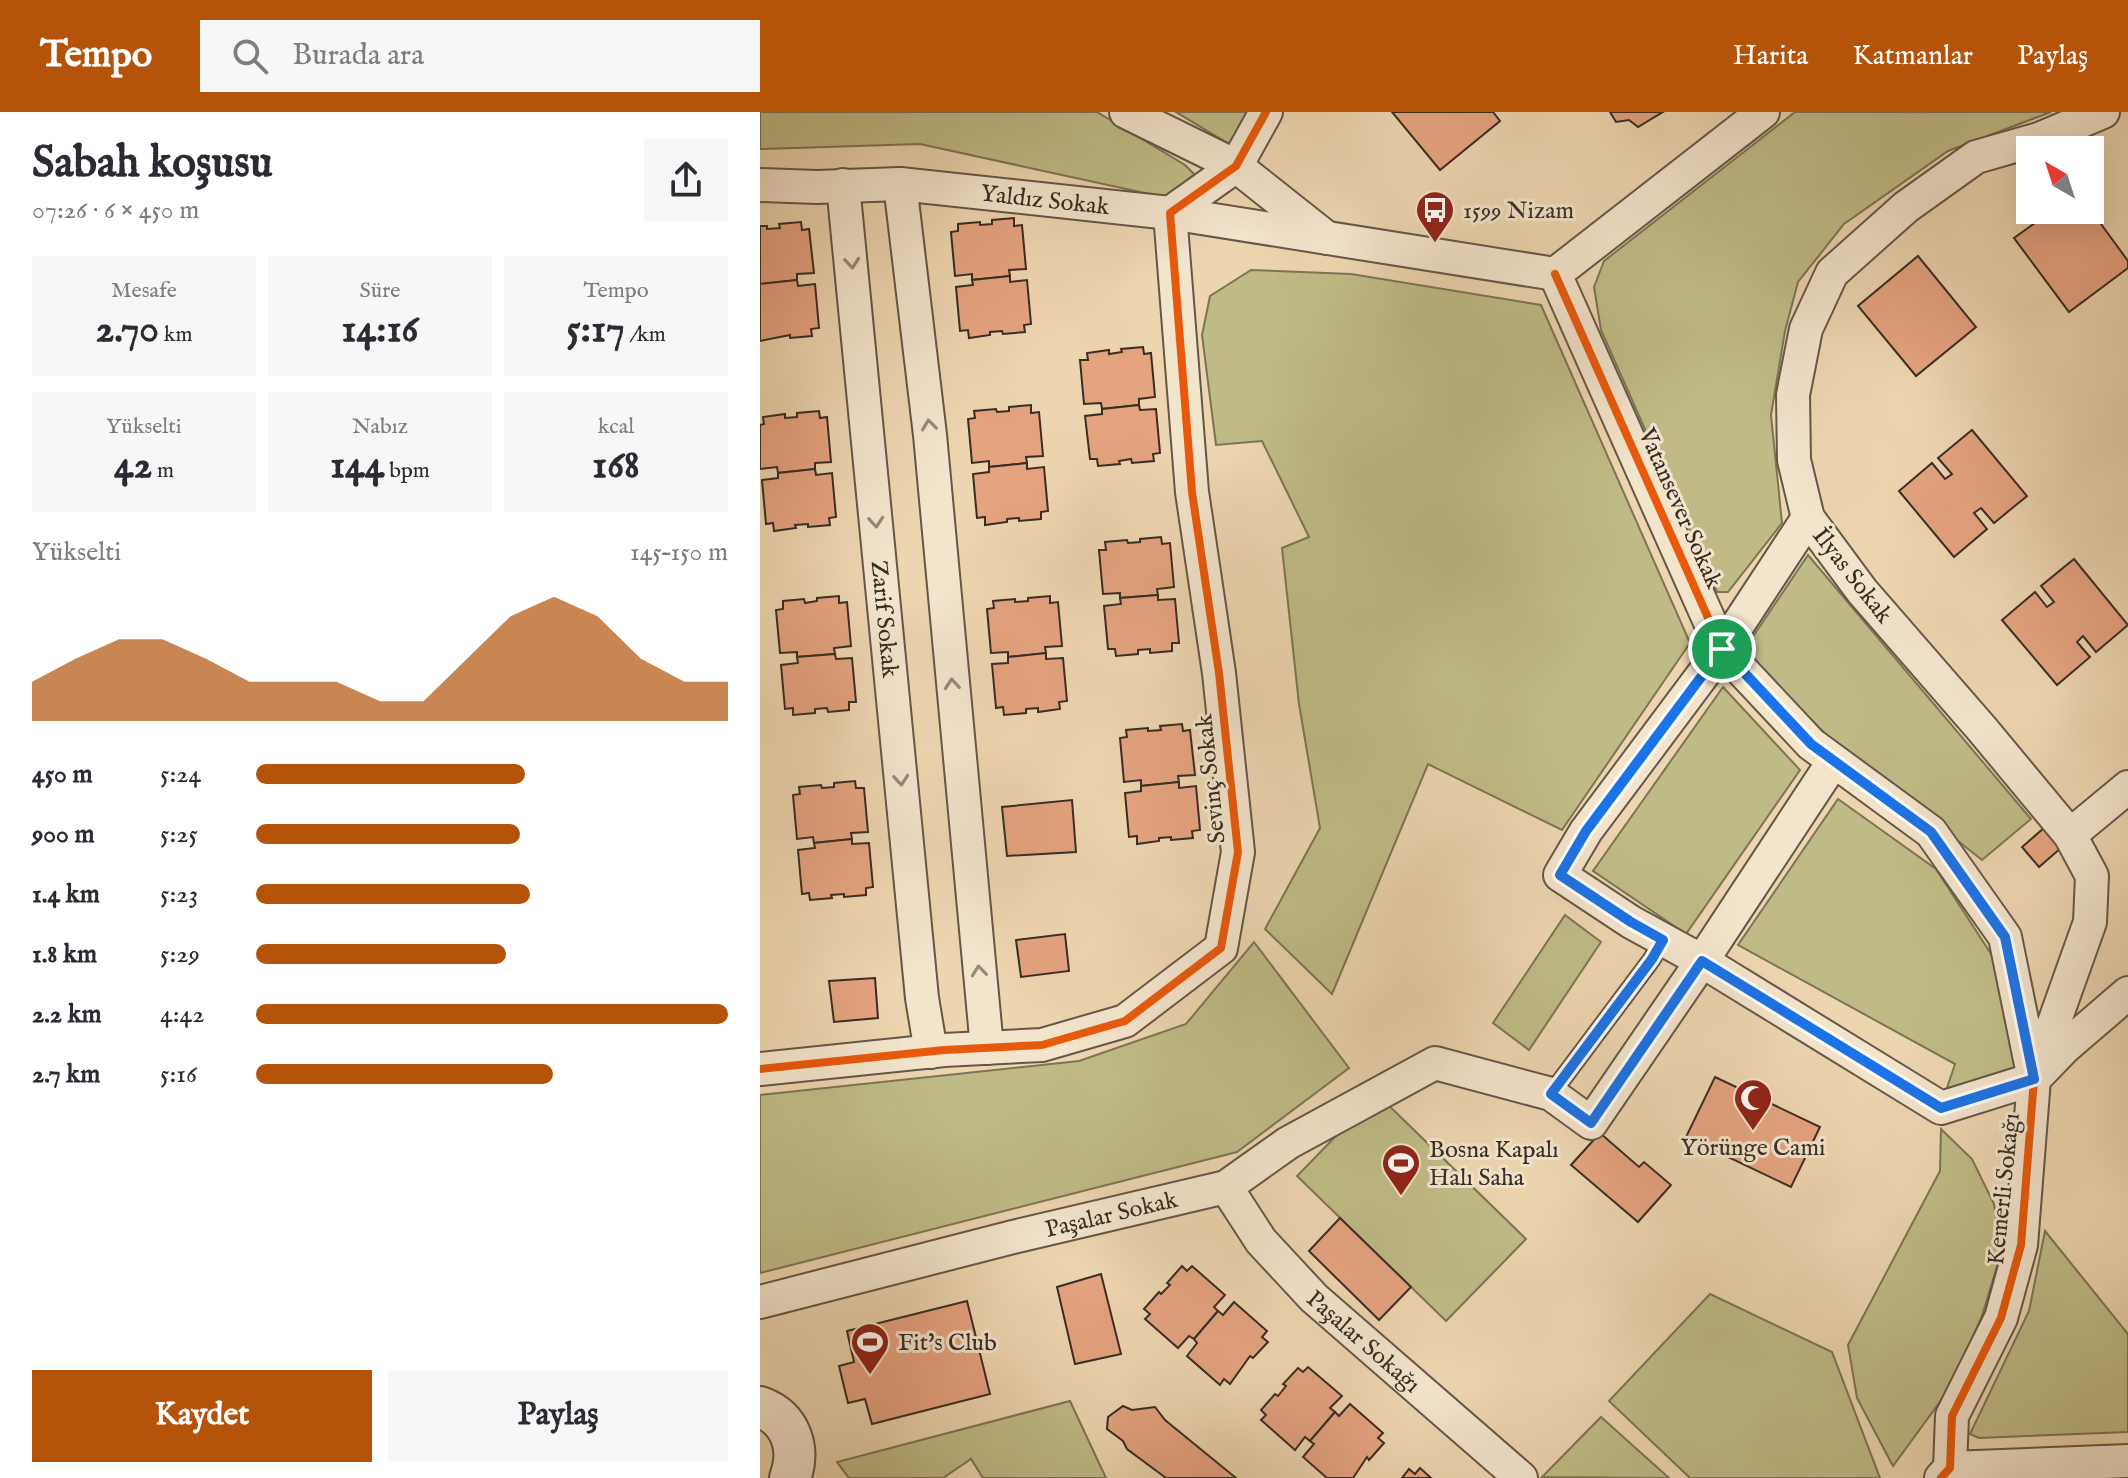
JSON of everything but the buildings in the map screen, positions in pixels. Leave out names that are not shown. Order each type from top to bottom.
[{"type":"street","name":"Yaldız Sokak","points":[[1126,112],[1236,166],[1329,240]]},
{"type":"street","points":[[1170,213],[1236,166],[1266,112]]},
{"type":"street","points":[[1555,274],[1763,112]]},
{"type":"street","name":"İlyas Sokak","points":[[2034,1079],[2090,922],[2092,876],[2070,835],[1862,591],[1808,518],[1794,460],[1793,395],[1806,329],[1832,273],[1906,207],[1976,157],[2039,139],[2103,112]]},
{"type":"street","name":"Yaldız Sokak","points":[[760,185],[900,184],[1170,213],[1555,274]]},
{"type":"street","points":[[900,184],[930,435],[987,1048]]},
{"type":"street","name":"Zarif Sokak","points":[[843,185],[922,998],[931,1052]]},
{"type":"street","name":"Sevinç Sokak","points":[[760,1069],[931,1052],[1042,1045],[1125,1021],[1221,948],[1238,852],[1219,673],[1192,492],[1170,213]]},
{"type":"street","name":"Vatansever Sokak","points":[[1555,274],[1722,649],[1811,744],[1931,832],[2005,937],[2034,1079]]},
{"type":"street","points":[[1808,518],[1722,649],[1586,831],[1560,875],[1631,922],[1702,961],[1941,1108],[2034,1079],[2065,1047],[2128,993]]},
{"type":"street","points":[[1551,1094],[1591,1123],[1833,762]]},
{"type":"street","points":[[2070,835],[2128,787]]},
{"type":"street","name":"Paşalar Sokak","points":[[760,1302],[1013,1237],[1226,1187],[1288,1143],[1435,1063],[1551,1094]]},
{"type":"street","name":"Kemerli Sokağı","points":[[1946,1473],[1952,1416],[2001,1318],[2021,1245],[2034,1079]]},
{"type":"street","name":"Paşalar Sokağı","points":[[1226,1187],[1261,1241],[1314,1298],[1521,1478]]},
{"type":"street","points":[[763,1403],[787,1427],[800,1469]]},
{"type":"street","points":[[1946,1473],[2128,1461]]},
{"type":"lane","points":[[1551,1094],[1663,940]]},
{"type":"shaded area","points":[[760,112],[1097,112],[1185,165],[1202,182],[1185,196],[1163,197],[920,144],[760,149]]},
{"type":"shaded area","points":[[1176,112],[1254,112],[1234,147]]},
{"type":"shaded area","points":[[1795,112],[2051,112],[1948,151],[1844,224],[1798,282],[1785,331],[1771,415],[1782,523],[1728,592],[1717,592],[1601,330],[1594,287],[1604,261]]},
{"type":"shaded area","points":[[1251,270],[1351,274],[1541,305],[1690,643],[1562,830],[1428,764],[1332,994],[1265,929],[1320,828],[1299,704],[1282,548],[1309,537],[1262,441],[1216,445],[1202,335],[1210,296]]},
{"type":"shaded area","points":[[1808,555],[2031,819],[1982,860],[1832,741],[1744,650]]},
{"type":"shaded area","points":[[1723,687],[1800,770],[1686,934],[1593,871]]},
{"type":"shaded area","points":[[1838,799],[1936,869],[2004,974],[2023,1062],[2012,1076],[1947,1088],[1955,1064],[1738,945]]},
{"type":"shaded area","points":[[1565,915],[1601,942],[1529,1050],[1493,1023]]},
{"type":"shaded area","points":[[1254,942],[1349,1068],[1237,1152],[760,1273],[760,1095],[1079,1061],[1186,1024]]},
{"type":"shaded area","name":"Bosna Kapalı Halı Saha","points":[[1377,1094],[1526,1239],[1446,1321],[1297,1176]]},
{"type":"shaded area","points":[[1941,1129],[1972,1159],[1994,1204],[2002,1250],[1982,1316],[1950,1388],[1893,1466],[1857,1398],[1848,1345],[1940,1171]]},
{"type":"shaded area","points":[[2045,1231],[2128,1334],[2128,1432],[1979,1438],[1970,1434],[2029,1311]]},
{"type":"shaded area","points":[[1710,1294],[1832,1352],[1880,1478],[1690,1478],[1609,1401]]},
{"type":"shaded area","points":[[1070,1401],[1106,1478],[983,1478],[971,1459],[943,1478],[849,1478],[837,1462]]},
{"type":"shaded area","points":[[1601,1417],[1669,1478],[1542,1477]]},
{"type":"cycle path","points":[[760,1069],[944,1050],[1042,1045],[1125,1021],[1221,948],[1238,852],[1219,673],[1192,492],[1170,213],[1236,166],[1266,112]]},
{"type":"cycle path","points":[[1555,274],[1722,649],[1811,744],[1931,832],[2005,937],[2034,1079],[2021,1245],[2001,1318],[1952,1416],[1950,1468],[1941,1478]]},
{"type":"place","name":"1599 Nizam","points":[[1435,244]]},
{"type":"place","name":"Yörünge Cami","points":[[1753,1132]]},
{"type":"place","name":"Bosna Kapalı Halı Saha","points":[[1401,1197]]},
{"type":"place","name":"Fit's Club","points":[[870,1376]]},
{"type":"route","points":[[1722,649],[1811,744],[1931,832],[2005,937],[2034,1079],[1941,1108],[1702,961],[1591,1123],[1551,1094],[1663,940],[1560,875],[1586,831],[1722,649]]}]
